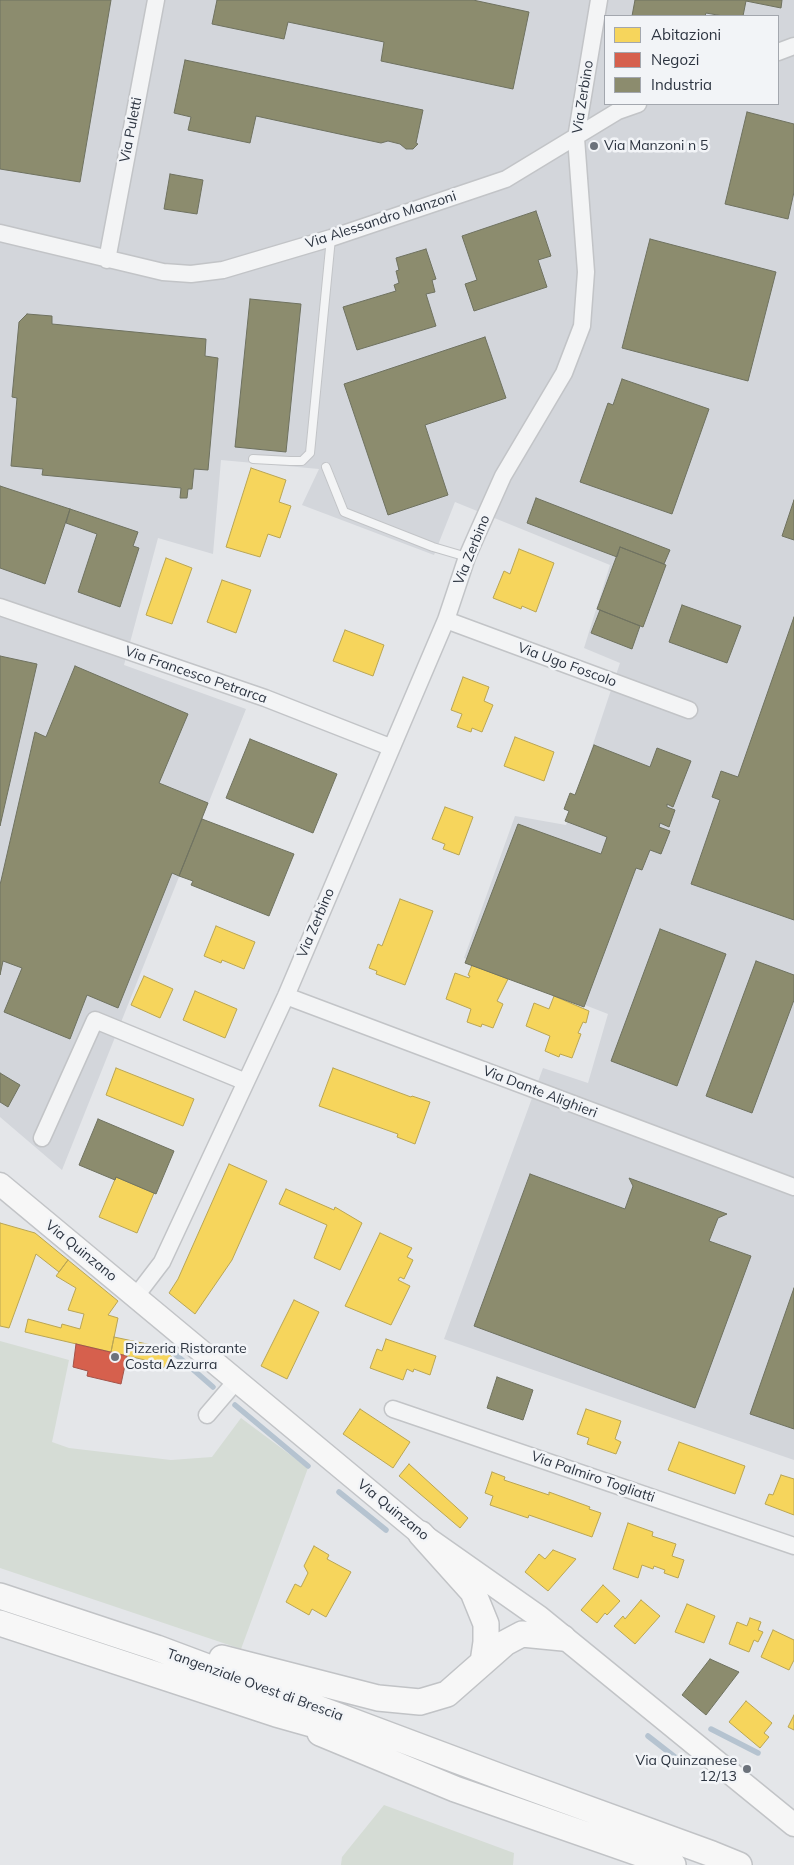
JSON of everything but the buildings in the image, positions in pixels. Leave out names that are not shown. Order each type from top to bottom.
[{"type":"main road","points":[[421,1534],[473,1592],[486,1624],[483,1662]]},
{"type":"main road","name":"Tangenziale Ovest di Brescia","points":[[0,1596],[157,1648],[739,1865]]},
{"type":"main road","name":"Tangenziale Ovest di Brescia","points":[[0,1623],[276,1714],[509,1780]]},
{"type":"main road","points":[[157,1648],[212,1655],[378,1698],[420,1702],[447,1694],[505,1643],[522,1634],[563,1638]]},
{"type":"main road","points":[[276,1714],[455,1789],[673,1865]]},
{"type":"street","name":"Via Puletti","points":[[107,260],[156,0]]},
{"type":"street","name":"Via Zerbino","points":[[136,1296],[162,1262],[286,996],[446,620],[467,557],[503,476],[564,373],[582,326],[586,272],[576,138],[599,0]]},
{"type":"street","points":[[779,52],[794,46]]},
{"type":"street","name":"Via Alessandro Manzoni","points":[[0,234],[163,272],[191,274],[223,270],[331,238],[506,180],[618,111],[635,105]]},
{"type":"street","name":"Via Francesco Petrarca","points":[[0,607],[265,698],[390,748]]},
{"type":"street","name":"Via Ugo Foscolo","points":[[446,620],[689,710]]},
{"type":"street","name":"Via Dante Alighieri","points":[[286,996],[794,1187]]},
{"type":"street","points":[[42,1138],[95,1020],[246,1082]]},
{"type":"street","name":"Via Quinzano","points":[[0,1184],[421,1534],[540,1617],[563,1638],[794,1825]]},
{"type":"street","points":[[207,1415],[237,1380]]},
{"type":"street","name":"Via Palmiro Togliatti","points":[[393,1409],[794,1546]]},
{"type":"street","points":[[0,1635],[59,1643]]},
{"type":"lane","points":[[252,459],[302,461],[310,454],[331,238]]},
{"type":"lane","points":[[326,468],[344,512],[467,557]]},
{"type":"shaded area","points":[[0,0],[794,0],[794,1460],[444,1339],[543,1068],[588,1083],[608,1014],[464,958],[515,816],[566,825],[620,663],[584,648],[610,565],[455,502],[434,555],[302,505],[319,469],[221,460],[213,554],[158,538],[124,665],[246,709],[62,1170],[0,1117]]},
{"type":"shaded area","points":[[0,1341],[69,1360],[52,1442],[69,1448],[171,1460],[212,1457],[241,1418],[308,1468],[241,1649],[0,1568]]},
{"type":"shaded area","points":[[384,1805],[514,1853],[513,1865],[341,1865],[342,1857]]},
{"type":"waterway","points":[[173,1352],[213,1387]]},
{"type":"waterway","points":[[235,1405],[308,1466]]},
{"type":"waterway","points":[[339,1492],[386,1530]]},
{"type":"waterway","points":[[711,1729],[758,1753]]},
{"type":"waterway","points":[[648,1736],[680,1761]]},
{"type":"place","name":"Via Manzoni n 5","points":[[594,146]]},
{"type":"place","name":"Pizzeria Ristorante Costa Azzurra","points":[[115,1357]]},
{"type":"place","name":"Via Quinzanese 12/13","points":[[747,1769]]}]
